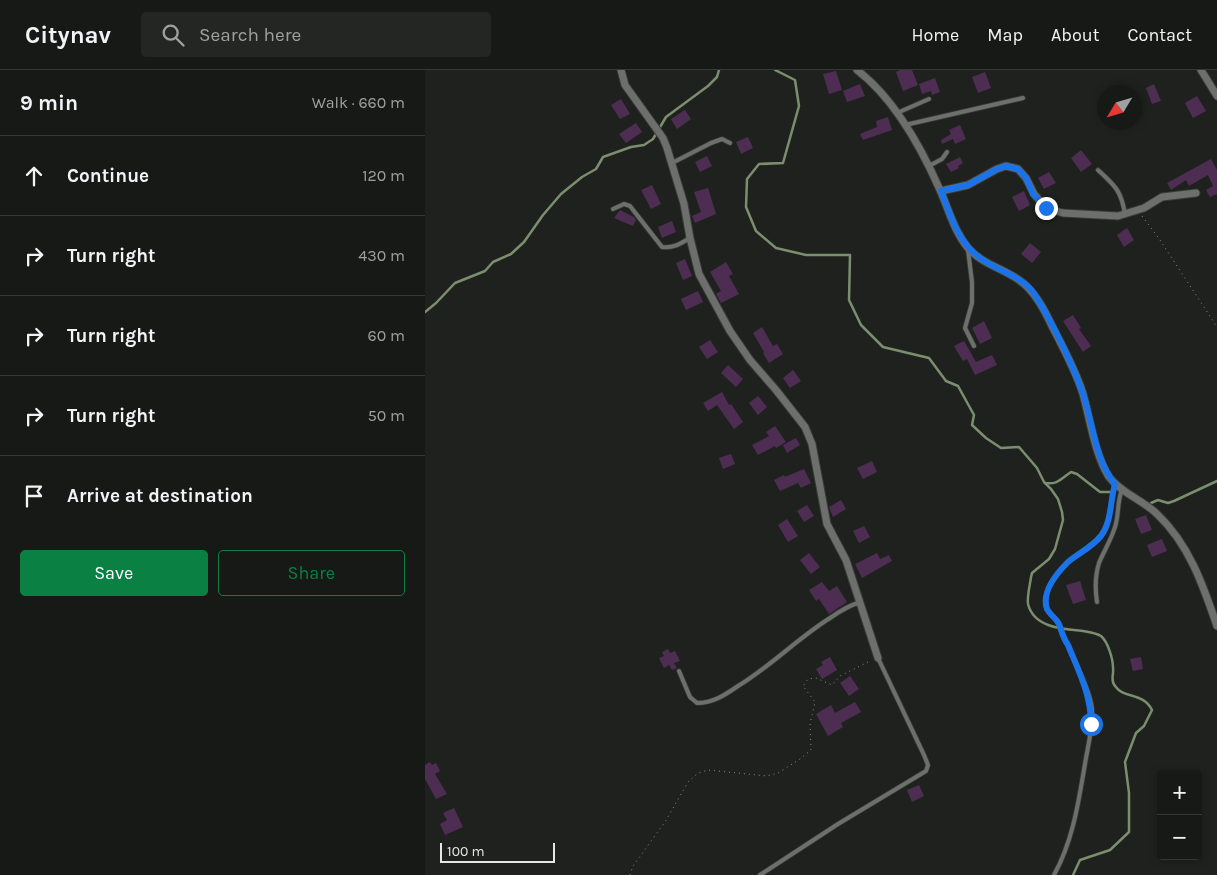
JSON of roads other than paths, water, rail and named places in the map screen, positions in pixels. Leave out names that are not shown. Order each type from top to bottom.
[{"type":"street","points":[[621,70],[625,85],[661,136],[672,163],[684,204],[699,274],[730,331],[750,360],[805,427],[812,444],[827,524],[846,560],[878,658]]},
{"type":"street","points":[[1201,70],[1217,96]]},
{"type":"street","points":[[859,71],[875,87],[905,125],[929,166],[951,219],[968,248],[987,263],[1019,280],[1033,293],[1054,329],[1082,391],[1105,469],[1115,484],[1157,513],[1182,545],[1191,560],[1217,626]]},
{"type":"street","points":[[941,191],[968,185],[1006,166],[1018,169],[1026,178],[1033,194],[1046,208],[1063,213],[1118,216],[1137,210],[1162,196],[1196,193]]},
{"type":"lane","points":[[905,125],[1023,98]]},
{"type":"lane","points":[[897,113],[929,99]]},
{"type":"lane","points":[[672,163],[722,139],[730,143]]},
{"type":"lane","points":[[929,166],[942,159],[947,152]]},
{"type":"lane","points":[[1098,170],[1113,184],[1122,198],[1125,214]]},
{"type":"lane","points":[[613,209],[624,204],[630,206],[662,247],[671,248],[680,245],[690,238]]},
{"type":"lane","points":[[968,248],[972,282],[971,303],[965,328],[974,346]]},
{"type":"lane","points":[[1054,875],[1070,841],[1075,820],[1091,724],[1091,708],[1088,695],[1068,645],[1063,639],[1057,621],[1047,609],[1046,599],[1050,586],[1060,571],[1102,535],[1108,521],[1115,484]]},
{"type":"lane","points":[[1097,602],[1095,587],[1099,564],[1116,524],[1118,499],[1122,489]]},
{"type":"lane","points":[[679,671],[690,697],[697,703],[707,703],[722,697],[746,682],[820,624],[850,605],[861,602]]},
{"type":"lane","points":[[760,875],[838,824],[926,771],[928,765],[924,755],[878,658]]},
{"type":"waterway","points":[[425,312],[455,283],[485,271],[493,262],[511,254],[524,242],[561,194],[582,177],[596,169],[603,157],[631,147],[644,145],[653,139],[666,117],[708,86],[717,77],[719,70]]},
{"type":"waterway","points":[[775,70],[795,80],[799,106],[783,163],[759,164],[747,179],[746,207],[756,231],[776,248],[806,255],[850,255],[849,300],[861,325],[883,347],[929,358],[946,381],[958,386],[974,415],[972,425],[1001,448],[1019,447],[1037,468],[1044,482],[1058,499],[1063,520],[1055,549],[1049,559],[1032,573],[1028,601],[1031,612],[1036,618],[1050,626],[1090,632],[1101,636],[1106,642],[1111,656],[1113,664],[1112,680],[1115,686],[1123,693],[1144,700],[1152,710],[1144,726],[1136,733],[1125,762],[1129,793],[1129,832],[1110,850],[1080,860],[1073,875]]},
{"type":"waterway","points":[[1045,483],[1056,482],[1071,472],[1077,474],[1100,492],[1111,492]]},
{"type":"waterway","points":[[1151,503],[1158,500],[1168,503],[1217,481]]}]
